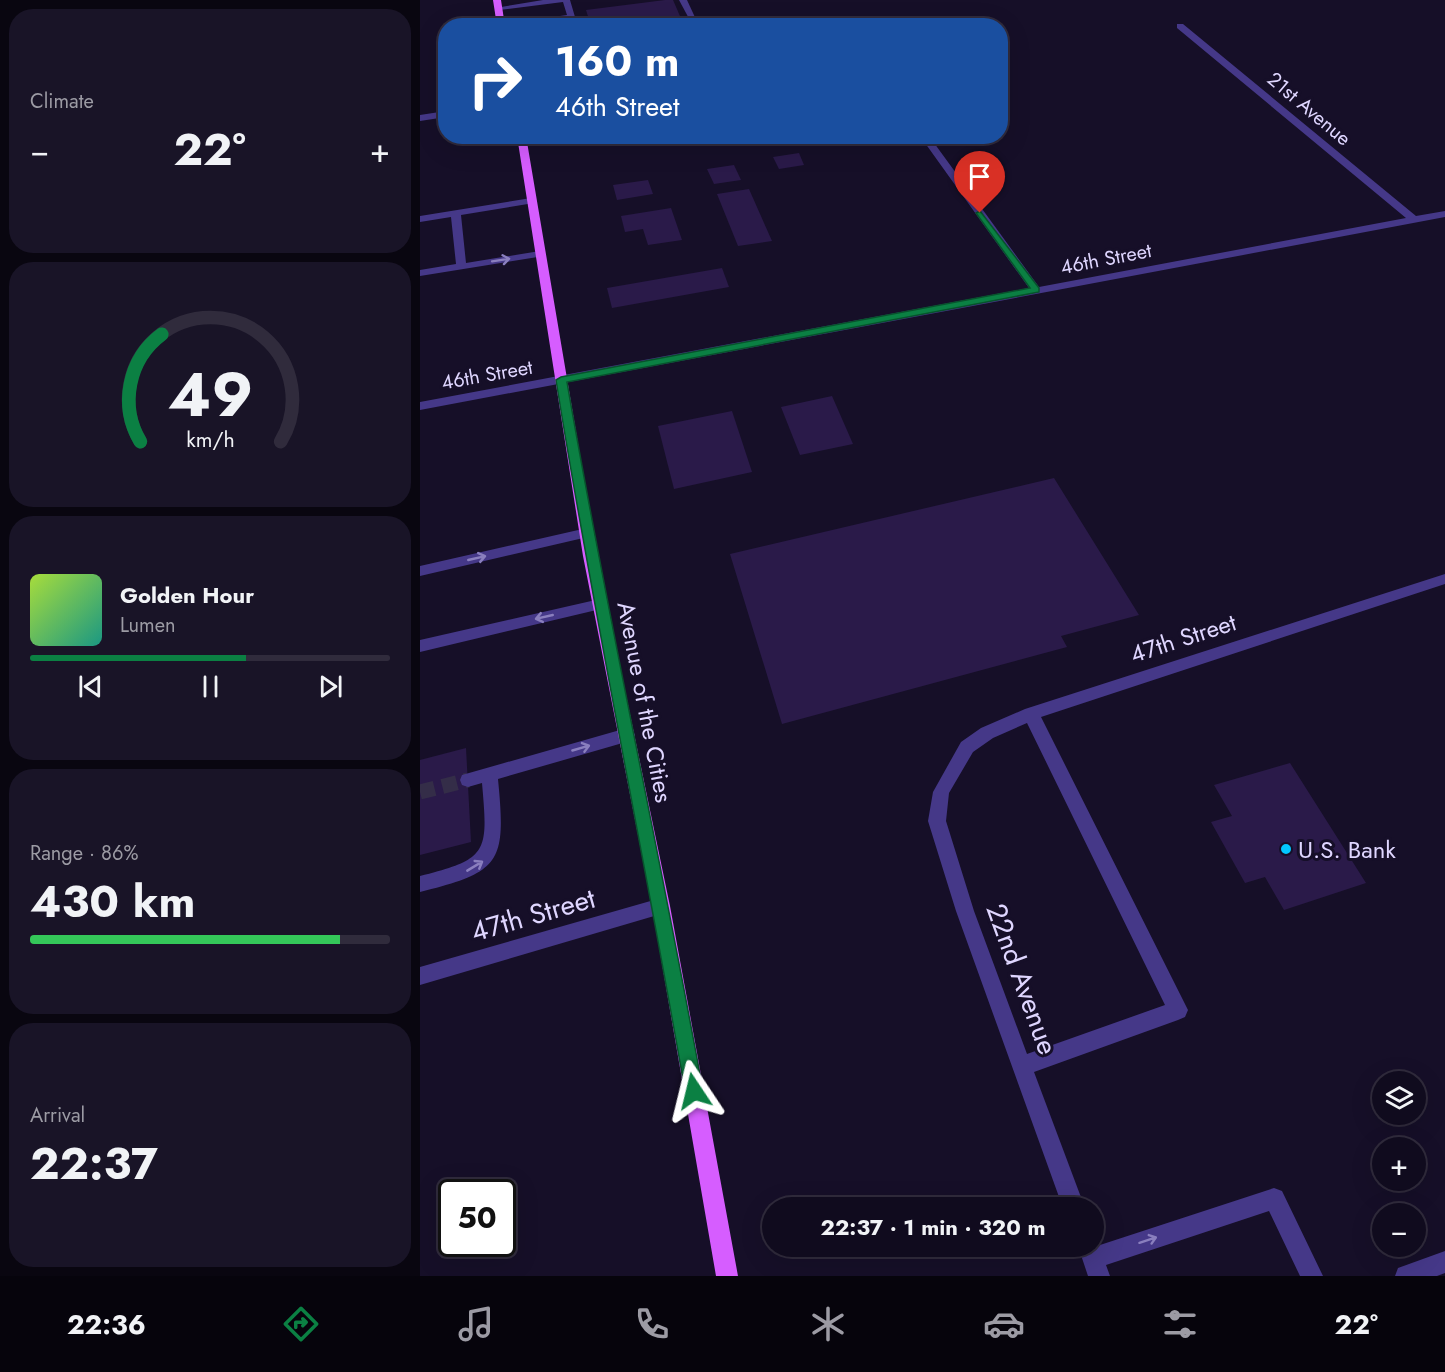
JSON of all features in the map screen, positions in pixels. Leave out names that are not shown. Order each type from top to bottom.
[{"type":"main road","name":"Avenue of the Cities","points":[[522,144],[587,533],[661,906],[727,1276]]},
{"type":"street","points":[[498,4],[561,0]]},
{"type":"street","points":[[562,18],[571,17],[566,0]]},
{"type":"street","points":[[683,0],[691,18]]},
{"type":"street","name":"21st Avenue","points":[[1180,26],[1414,220]]},
{"type":"street","points":[[420,118],[438,115]]},
{"type":"street","points":[[930,144],[1036,290]]},
{"type":"street","points":[[420,219],[531,201]]},
{"type":"street","points":[[456,214],[461,266]]},
{"type":"street","name":"46th Street","points":[[420,406],[1445,214]]},
{"type":"street","points":[[420,273],[540,254]]},
{"type":"street","points":[[420,571],[587,533]]},
{"type":"street","name":"47th Street","points":[[953,770],[967,747],[987,733],[1031,714],[1445,579]]},
{"type":"street","points":[[420,646],[600,604]]},
{"type":"street","points":[[1022,1066],[1178,1010],[1031,714]]},
{"type":"street","points":[[468,780],[627,735]]},
{"type":"street","name":"22nd Avenue","points":[[953,770],[941,792],[937,821],[965,911],[1070,1197]]},
{"type":"street","points":[[420,884],[470,870],[486,859],[492,842],[489,774]]},
{"type":"street","name":"47th Street","points":[[420,976],[661,906]]},
{"type":"street","points":[[1093,1260],[1274,1199],[1312,1276]]},
{"type":"street","points":[[1406,1276],[1445,1262]]},
{"type":"building","points":[[673,0],[681,18],[588,18],[586,10]]},
{"type":"building","points":[[799,153],[804,165],[779,169],[773,157]]},
{"type":"building","points":[[734,165],[741,180],[714,184],[707,169]]},
{"type":"building","points":[[648,180],[653,194],[617,200],[613,185]]},
{"type":"building","points":[[749,189],[772,241],[738,246],[717,194]]},
{"type":"building","points":[[671,208],[682,240],[648,245],[643,229],[625,232],[621,216]]},
{"type":"building","points":[[722,268],[729,287],[612,308],[607,288]]},
{"type":"building","points":[[832,396],[853,444],[800,455],[781,407]]},
{"type":"building","points":[[732,411],[752,472],[674,489],[658,426]]},
{"type":"building","points":[[1054,478],[1139,615],[1061,636],[1067,647],[782,724],[730,554]]},
{"type":"building","points":[[466,748],[471,842],[420,855],[420,760]]},
{"type":"building","name":"U.S. Bank","points":[[1290,763],[1366,883],[1284,910],[1265,877],[1245,883],[1211,822],[1232,816],[1214,785]]},
{"type":"tunnel","points":[[420,792],[468,780]]},
{"type":"place","name":"U.S. Bank","points":[[1286,849]]},
{"type":"route","points":[[694,1091],[661,906],[590,556],[561,380],[640,367],[1036,290],[980,213]]}]
